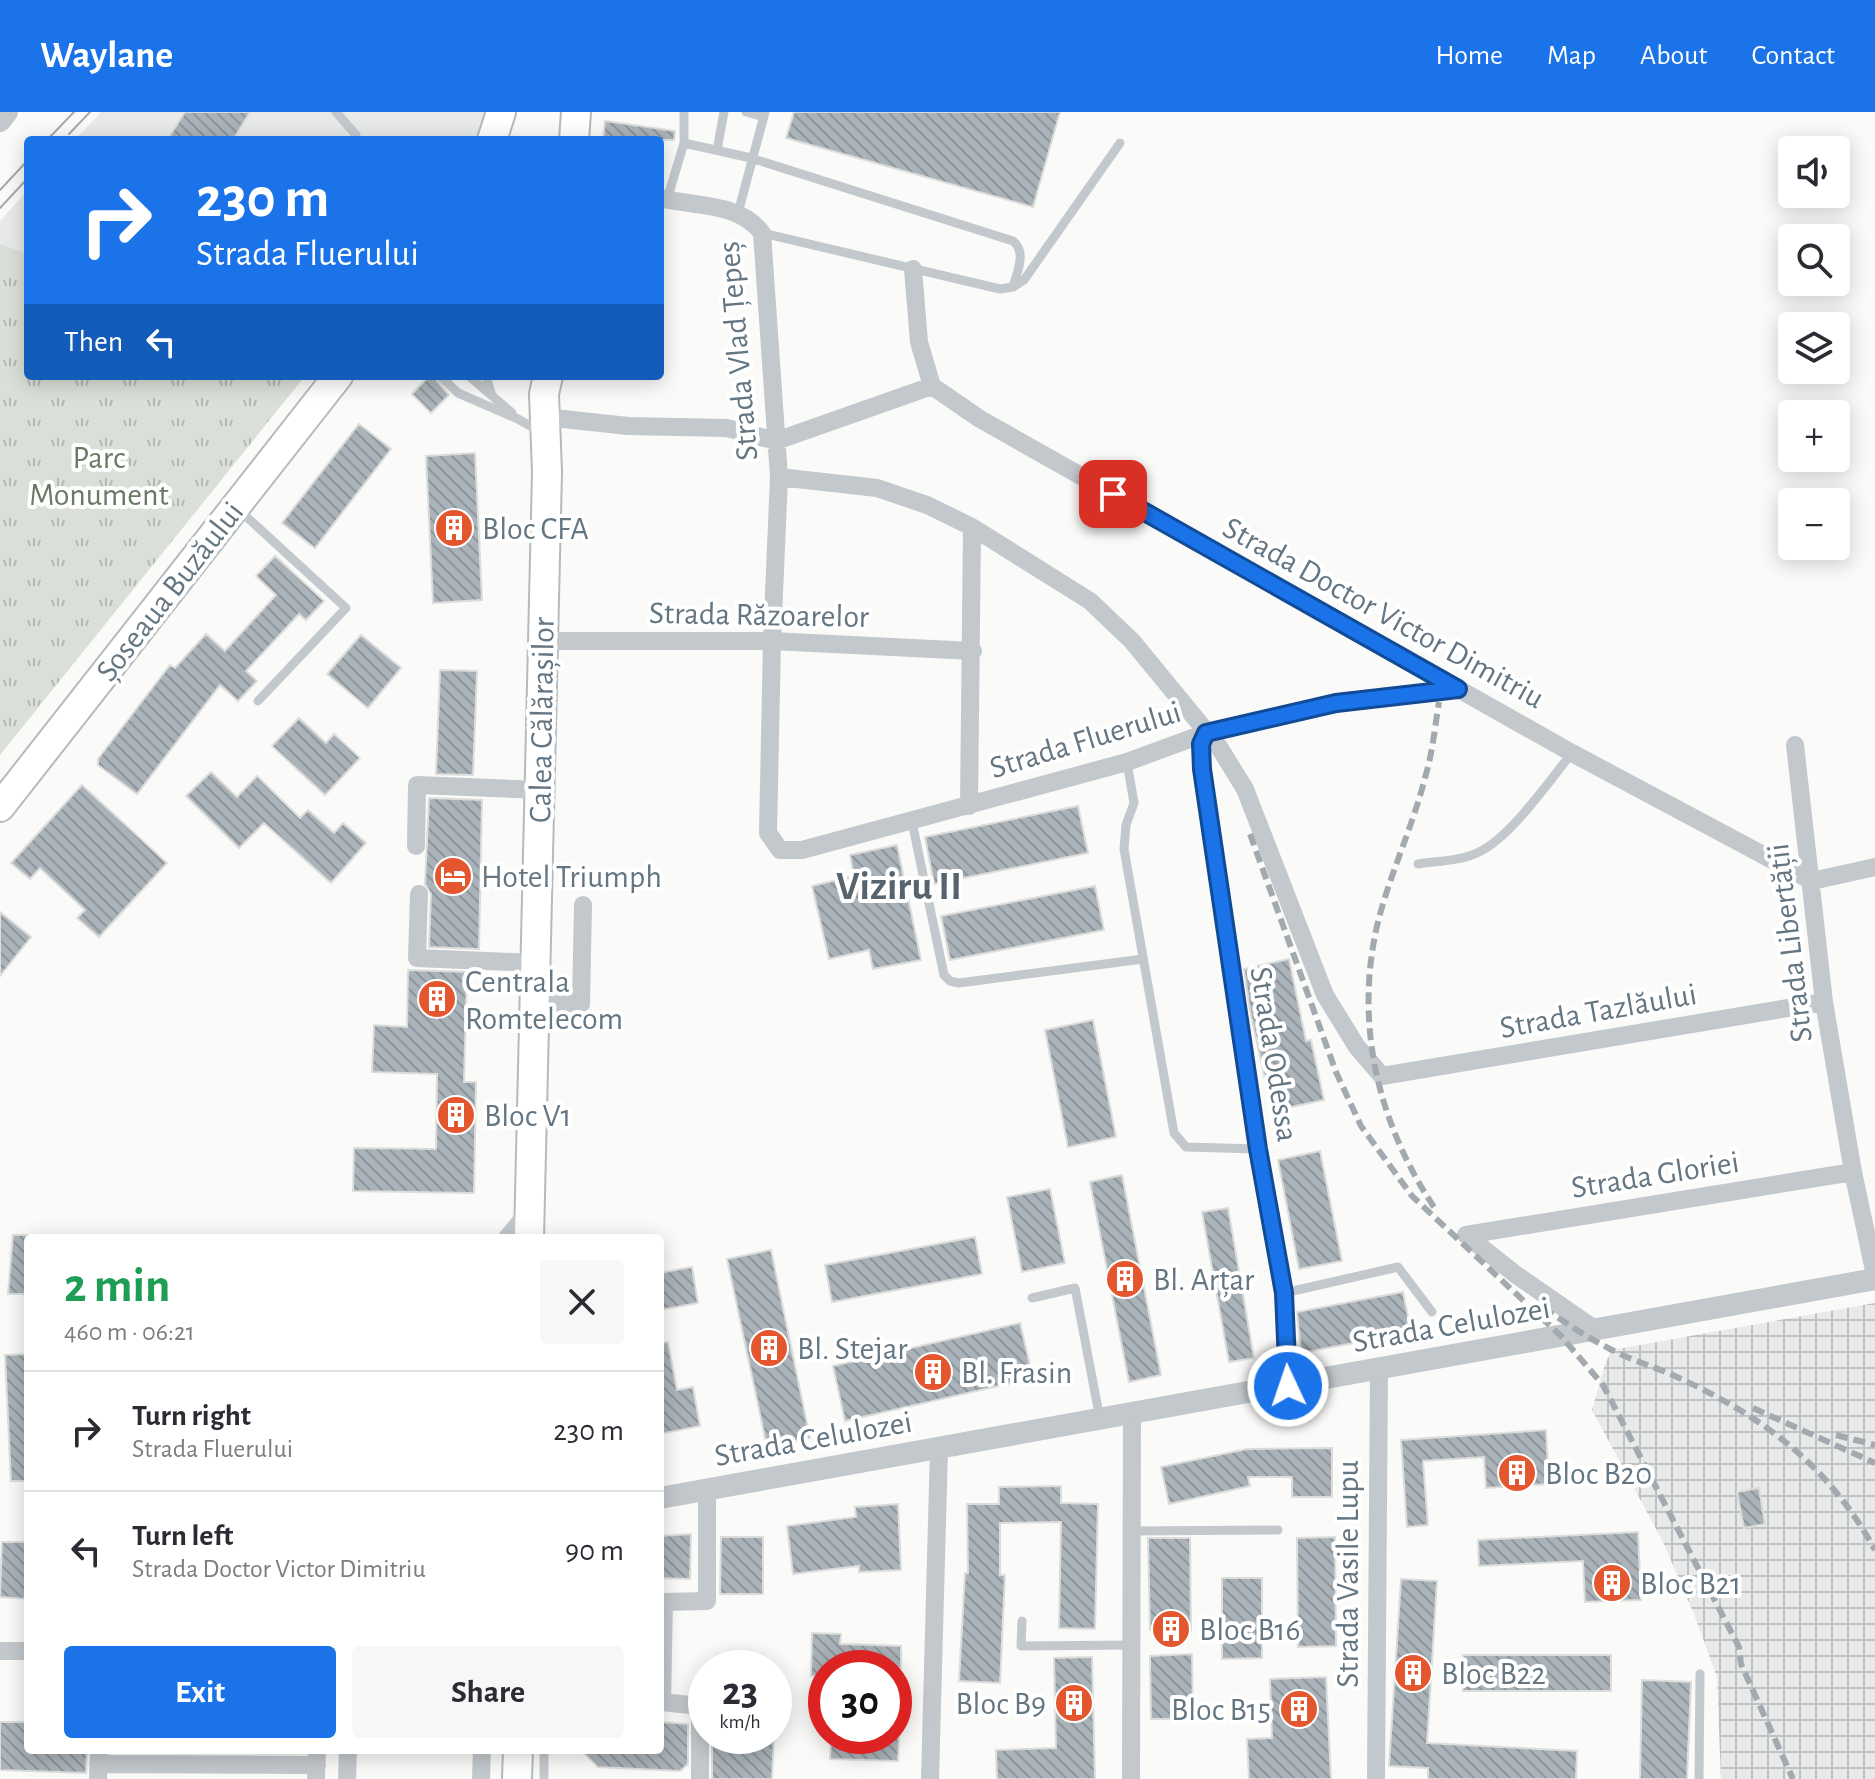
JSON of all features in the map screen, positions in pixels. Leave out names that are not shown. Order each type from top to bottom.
[{"type":"main road","points":[[493,136],[501,112]]},
{"type":"main road","points":[[574,136],[576,112]]},
{"type":"main road","name":"Șoseaua Buzăului","points":[[0,807],[335,380]]},
{"type":"main road","name":"Calea Călărașilor","points":[[529,1224],[543,641],[539,403]]},
{"type":"main road","points":[[517,1779],[518,1754]]},
{"type":"street","points":[[0,121],[7,112]]},
{"type":"street","name":"Strada Vlad Țepeș","points":[[664,199],[738,213],[752,220],[762,233],[779,477],[768,833],[780,850]]},
{"type":"street","points":[[539,403],[628,426],[727,428],[776,441],[932,386],[919,342],[913,269]]},
{"type":"street","name":"Strada Doctor Victor Dimitriu","points":[[932,386],[980,419],[1458,689],[1812,881]]},
{"type":"street","name":"Strada Odessa","points":[[779,477],[877,488],[927,505],[972,527],[1090,601],[1132,641],[1232,765],[1245,789],[1325,995],[1357,1047],[1382,1076]]},
{"type":"street","points":[[969,806],[972,527]]},
{"type":"street","name":"Strada Răzoarelor","points":[[543,641],[772,641],[973,651]]},
{"type":"street","name":"Strada Fluerului","points":[[780,850],[802,850],[912,822],[1127,762],[1206,733],[1336,703],[1458,689]]},
{"type":"street","name":"Strada Odessa","points":[[1206,733],[1201,744],[1202,769],[1258,1149],[1284,1293],[1288,1386]]},
{"type":"street","name":"Strada Libertății","points":[[1795,745],[1824,1002],[1853,1172],[1875,1277]]},
{"type":"street","points":[[416,846],[417,785],[539,790]]},
{"type":"street","points":[[1812,881],[1875,867]]},
{"type":"street","points":[[419,894],[417,958],[535,963]]},
{"type":"street","points":[[534,1002],[581,1004],[583,905]]},
{"type":"street","name":"Strada Tazlăului","points":[[1382,1076],[1824,1002]]},
{"type":"street","name":"Strada Gloriei","points":[[1596,1330],[1515,1274],[1466,1235],[1853,1172]]},
{"type":"street","name":"Strada Celulozei","points":[[664,1497],[1875,1277]]},
{"type":"street","name":"Strada Vasile Lupu","points":[[1376,1779],[1379,1369]]},
{"type":"street","points":[[1131,1779],[1132,1413]]},
{"type":"street","points":[[930,1779],[939,1448]]},
{"type":"street","points":[[664,1602],[707,1601],[707,1490]]},
{"type":"street","points":[[0,1651],[24,1651]]},
{"type":"street","points":[[664,1702],[700,1706],[700,1779]]},
{"type":"street","points":[[347,1779],[348,1754]]},
{"type":"street","points":[[481,1779],[482,1754]]},
{"type":"street","points":[[98,1764],[317,1765]]},
{"type":"lane","points":[[336,112],[353,136]]},
{"type":"lane","points":[[664,199],[684,143],[684,112]]},
{"type":"lane","points":[[717,150],[724,112]]},
{"type":"lane","points":[[738,213],[765,115],[746,112]]},
{"type":"lane","points":[[684,143],[751,158],[1013,241],[1020,246],[1021,254],[1013,287]]},
{"type":"lane","points":[[762,233],[1000,289],[1013,287],[1024,280],[1120,143]]},
{"type":"lane","points":[[444,380],[458,393],[539,403]]},
{"type":"lane","points":[[474,380],[492,396],[539,403]]},
{"type":"lane","points":[[487,380],[492,396]]},
{"type":"lane","points":[[235,507],[346,608],[258,701]]},
{"type":"lane","points":[[1418,864],[1458,859],[1492,844],[1510,828],[1572,753]]},
{"type":"lane","points":[[1127,762],[1134,803],[1126,825],[1124,849],[1174,1133],[1186,1147],[1258,1149]]},
{"type":"lane","points":[[912,822],[944,975],[950,981],[959,983],[1143,959]]},
{"type":"lane","points":[[1284,1293],[1398,1267],[1432,1312]]},
{"type":"lane","points":[[1032,1298],[1075,1288],[1100,1419]]},
{"type":"lane","points":[[1132,1531],[1278,1530]]},
{"type":"lane","points":[[1022,1621],[1021,1646],[1132,1645]]},
{"type":"lane","points":[[1699,1779],[1700,1674]]},
{"type":"lane","points":[[544,1754],[544,1779]]},
{"type":"shaded area","points":[[101,112],[484,112],[479,136],[79,136]]},
{"type":"shaded area","points":[[24,194],[24,253],[0,244],[0,221]]},
{"type":"shaded area","points":[[1875,1303],[1875,1779],[1721,1779],[1717,1677],[1663,1542],[1592,1410],[1605,1364],[1612,1350]]},
{"type":"green space","name":"Parc Monument","points":[[0,244],[24,253],[24,380],[302,380],[0,755]]},
{"type":"building","points":[[185,112],[250,112],[235,136],[170,136]]},
{"type":"building","points":[[794,112],[1060,112],[1033,207],[786,138]]},
{"type":"building","points":[[605,121],[675,131],[674,140],[664,140],[664,136],[603,136]]},
{"type":"building","points":[[425,380],[436,380],[449,395],[431,413],[412,394]]},
{"type":"building","points":[[359,424],[391,449],[315,548],[282,523]]},
{"type":"building","name":"Bloc CFA","points":[[475,453],[482,600],[433,603],[426,456]]},
{"type":"building","points":[[275,556],[324,601],[306,620],[299,614],[246,671],[257,681],[238,701],[220,685],[137,794],[98,765],[98,759],[170,665],[175,668],[206,634],[225,651],[276,595],[256,576]]},
{"type":"building","points":[[361,635],[401,668],[368,708],[327,674]]},
{"type":"building","points":[[440,670],[477,671],[473,775],[436,774]]},
{"type":"building","points":[[299,718],[326,743],[334,734],[360,758],[325,795],[272,746]]},
{"type":"building","points":[[211,772],[237,797],[257,776],[300,818],[308,810],[334,833],[343,823],[366,843],[331,883],[264,823],[239,848],[186,796]]},
{"type":"building","points":[[82,785],[167,863],[99,937],[77,918],[85,910],[40,868],[30,879],[11,863]]},
{"type":"building","name":"Hotel Triumph","points":[[429,798],[482,800],[479,949],[429,947],[431,894],[425,884]]},
{"type":"building","points":[[1078,806],[1088,853],[934,884],[925,837]]},
{"type":"building","points":[[897,845],[921,960],[873,969],[869,950],[829,959],[812,886],[854,876],[850,855]]},
{"type":"building","points":[[1095,886],[1104,930],[950,960],[941,916]]},
{"type":"building","points":[[0,912],[31,937],[0,976]]},
{"type":"building","points":[[1289,959],[1306,1041],[1311,1040],[1324,1100],[1272,1111],[1244,969]]},
{"type":"building","points":[[408,970],[467,972],[464,1082],[476,1082],[474,1193],[353,1191],[354,1148],[436,1149],[437,1074],[372,1072],[374,1025],[407,1027]]},
{"type":"building","points":[[1093,1020],[1116,1137],[1068,1147],[1045,1030]]},
{"type":"building","points":[[1320,1151],[1342,1261],[1299,1269],[1278,1160]]},
{"type":"building","name":"Bl. Arțar","points":[[1122,1175],[1161,1375],[1129,1382],[1090,1182]]},
{"type":"building","points":[[1050,1189],[1065,1263],[1022,1272],[1007,1197]]},
{"type":"building","points":[[1228,1208],[1254,1358],[1229,1362],[1202,1212]]},
{"type":"building","points":[[13,1235],[24,1235],[24,1294],[8,1294]]},
{"type":"building","points":[[975,1237],[982,1274],[832,1302],[825,1265]]},
{"type":"building","name":"Bl. Stejar","points":[[771,1250],[810,1438],[767,1447],[727,1259]]},
{"type":"building","points":[[692,1267],[698,1303],[664,1309],[664,1272]]},
{"type":"building","points":[[1403,1292],[1411,1332],[1301,1353],[1297,1312]]},
{"type":"building","name":"Bl. Frasin","points":[[1020,1323],[1033,1378],[845,1421],[833,1366]]},
{"type":"building","points":[[664,1342],[668,1342],[677,1390],[693,1387],[700,1426],[664,1433]]},
{"type":"building","points":[[24,1354],[24,1481],[11,1481],[5,1355]]},
{"type":"building","name":"Bloc B20","points":[[1546,1430],[1549,1484],[1486,1488],[1484,1457],[1423,1461],[1428,1525],[1407,1527],[1401,1440]]},
{"type":"building","points":[[1332,1448],[1332,1497],[1292,1497],[1292,1477],[1248,1477],[1250,1486],[1169,1504],[1161,1467],[1247,1449]]},
{"type":"building","points":[[1061,1486],[1061,1503],[1098,1504],[1095,1629],[1059,1628],[1061,1522],[1000,1523],[1000,1575],[1005,1575],[1000,1683],[959,1681],[965,1573],[968,1573],[967,1504],[999,1504],[999,1487]]},
{"type":"building","points":[[1759,1488],[1765,1524],[1744,1528],[1737,1492]]},
{"type":"building","points":[[898,1504],[901,1570],[859,1572],[859,1566],[793,1574],[787,1526],[856,1517],[855,1507]]},
{"type":"building","name":"Bloc B21","points":[[1638,1532],[1641,1600],[1585,1602],[1583,1561],[1479,1566],[1478,1540]]},
{"type":"building","points":[[691,1534],[690,1579],[664,1578],[664,1536]]},
{"type":"building","points":[[721,1537],[763,1537],[763,1594],[720,1594]]},
{"type":"building","points":[[1335,1537],[1336,1646],[1298,1647],[1297,1538]]},
{"type":"building","points":[[1148,1538],[1190,1538],[1191,1631],[1150,1630]]},
{"type":"building","points":[[2,1542],[24,1542],[24,1599],[0,1597]]},
{"type":"building","points":[[1222,1578],[1262,1578],[1262,1658],[1222,1659]]},
{"type":"building","points":[[1401,1579],[1437,1581],[1427,1743],[1577,1751],[1576,1779],[1428,1779],[1428,1768],[1389,1766]]},
{"type":"building","points":[[812,1633],[841,1634],[840,1644],[901,1646],[901,1650],[812,1650]]},
{"type":"building","points":[[1192,1654],[1193,1719],[1151,1719],[1150,1656]]},
{"type":"building","points":[[1463,1655],[1611,1655],[1611,1691],[1463,1691]]},
{"type":"building","name":"Bloc B9","points":[[1092,1657],[1095,1779],[997,1779],[996,1750],[1056,1748],[1054,1658]]},
{"type":"building","name":"Bloc B15","points":[[1326,1677],[1331,1779],[1249,1779],[1247,1739],[1272,1738],[1270,1679]]},
{"type":"building","points":[[1642,1680],[1691,1682],[1687,1779],[1640,1779]]},
{"type":"building","points":[[0,1722],[24,1722],[24,1754],[87,1754],[86,1773],[0,1770]]},
{"type":"building","points":[[664,1722],[688,1724],[688,1764],[680,1771],[598,1767],[585,1754],[664,1754]]},
{"type":"building","points":[[712,1754],[773,1754],[772,1779],[712,1779]]},
{"type":"building","points":[[830,1754],[898,1754],[898,1761],[830,1759]]},
{"type":"tram line","points":[[51,136],[74,112]]},
{"type":"tram line","points":[[69,134],[90,112]]},
{"type":"tram line","points":[[0,190],[24,164]]},
{"type":"tram line","points":[[0,208],[24,182]]},
{"type":"railway","points":[[1434,1207],[1414,1174],[1385,1105],[1375,1068],[1369,994],[1379,918],[1421,792],[1439,702]]},
{"type":"railway","points":[[1250,834],[1336,1072],[1361,1126],[1412,1196],[1561,1336],[1603,1385],[1739,1647],[1741,1664],[1793,1779]]},
{"type":"railway","points":[[1543,1308],[1601,1344],[1709,1392],[1766,1427],[1815,1469],[1837,1493],[1875,1550]]},
{"type":"railway","points":[[1753,1408],[1875,1463]]},
{"type":"railway","points":[[1836,1435],[1875,1445]]},
{"type":"place","name":"Bloc CFA","points":[[454,528]]},
{"type":"place","name":"Hotel Triumph","points":[[453,876]]},
{"type":"place","name":"Centrala Romtelecom","points":[[437,999]]},
{"type":"place","name":"Bloc V1","points":[[456,1115]]},
{"type":"place","name":"Bl. Arțar","points":[[1125,1279]]},
{"type":"place","name":"Bl. Stejar","points":[[769,1348]]},
{"type":"place","name":"Bl. Frasin","points":[[933,1372]]},
{"type":"place","name":"Bloc B20","points":[[1517,1473]]},
{"type":"place","name":"Bloc B21","points":[[1612,1583]]},
{"type":"place","name":"Bloc B16","points":[[1171,1629]]},
{"type":"place","name":"Bloc B22","points":[[1413,1673]]},
{"type":"place","name":"Bloc B9","points":[[1074,1703]]},
{"type":"place","name":"Bloc B15","points":[[1299,1709]]},
{"type":"district","name":"Viziru II","points":[[899,885]]},
{"type":"route","points":[[1113,494],[1458,689],[1336,703],[1206,733],[1201,744],[1200,755],[1254,1117],[1284,1293],[1288,1386]]}]
